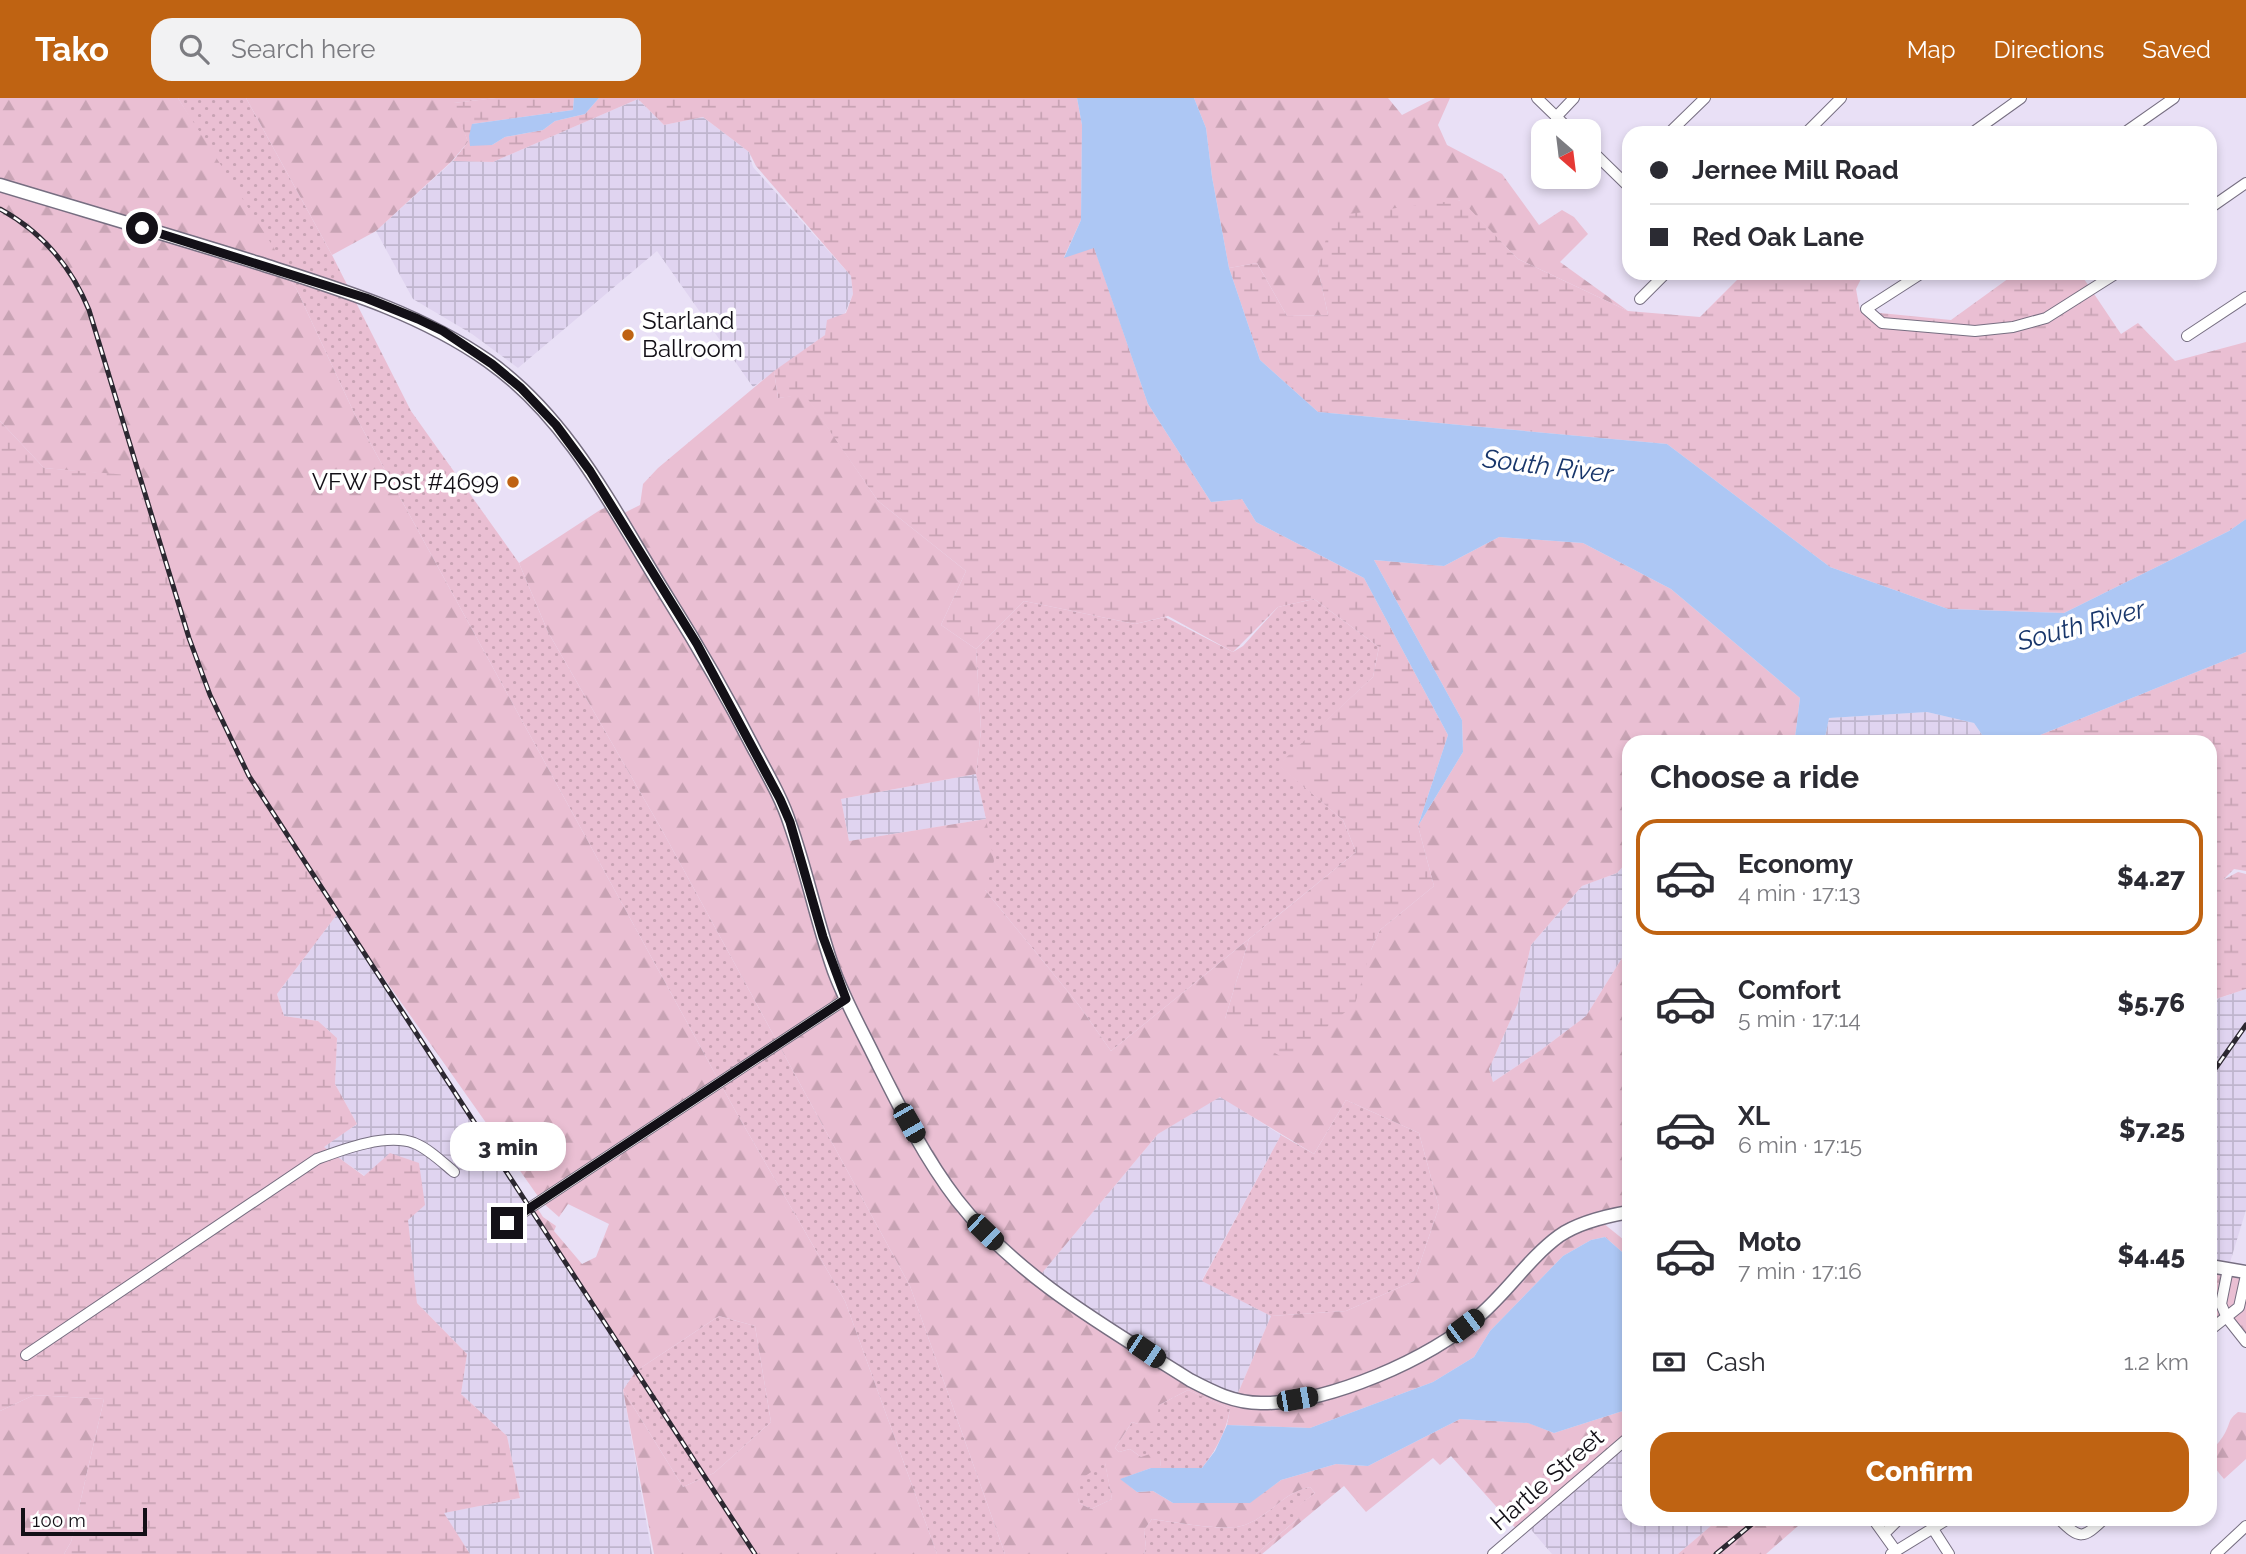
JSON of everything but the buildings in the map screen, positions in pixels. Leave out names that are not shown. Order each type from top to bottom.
[{"type":"street","points":[[1537,98],[1556,117],[1574,98]]},
{"type":"street","points":[[1676,126],[1705,98]]},
{"type":"street","points":[[1813,126],[1841,98]]},
{"type":"street","points":[[1982,126],[2021,98]]},
{"type":"street","points":[[2134,126],[2174,98]]},
{"type":"street","points":[[1601,157],[1622,173]]},
{"type":"street","points":[[2217,203],[2246,183]]},
{"type":"street","points":[[0,185],[190,242],[392,308],[443,331],[492,364],[521,388],[556,425],[590,471],[697,644],[745,732],[790,822],[823,937],[846,999],[932,1164],[985,1232],[1037,1279],[1190,1380],[1215,1394],[1235,1400],[1270,1403],[1311,1397],[1395,1368],[1431,1349],[1479,1316],[1560,1235],[1598,1219],[1622,1214]]},
{"type":"street","points":[[1640,299],[1659,280]]},
{"type":"street","points":[[1911,280],[1866,309],[1882,323],[1975,331],[2013,327],[2046,318],[2106,280]]},
{"type":"street","points":[[2187,336],[2246,297]]},
{"type":"street","points":[[507,1223],[846,999]]},
{"type":"street","points":[[26,1355],[317,1159],[351,1146],[390,1140],[413,1143],[454,1172]]},
{"type":"street","points":[[2217,1267],[2246,1273],[2239,1307],[2217,1325]]},
{"type":"street","points":[[2228,1269],[2221,1304],[2227,1318],[2243,1331],[2246,1342]]},
{"type":"street","name":"Hartle Street","points":[[1493,1554],[1622,1443]]},
{"type":"street","points":[[1879,1526],[1894,1552],[1938,1526]]},
{"type":"street","points":[[1885,1533],[1892,1526]]},
{"type":"street","points":[[2066,1526],[2080,1536],[2096,1526]]},
{"type":"street","points":[[2216,1554],[2246,1526]]},
{"type":"street","points":[[1933,1529],[1949,1554]]},
{"type":"shaded area","points":[[638,99],[664,125],[703,117],[749,152],[753,167],[851,276],[853,294],[845,313],[825,335],[753,387],[657,251],[518,368],[472,334],[413,299],[376,231],[453,161],[493,162]]},
{"type":"shaded area","points":[[1927,712],[1974,723],[1982,735],[1825,735],[1829,718]]},
{"type":"shaded area","points":[[976,774],[986,819],[849,841],[841,799]]},
{"type":"shaded area","points":[[1622,868],[1622,958],[1586,1016],[1493,1082],[1489,1069],[1518,1003],[1531,945],[1582,886],[1617,873]]},
{"type":"shaded area","points":[[338,913],[636,1371],[623,1390],[652,1554],[470,1554],[443,1513],[520,1498],[507,1436],[461,1394],[467,1354],[417,1303],[407,1219],[365,1176],[323,1147],[357,1124],[335,1084],[337,1038],[318,1021],[284,1016],[277,994]]},
{"type":"shaded area","points":[[2246,989],[2246,1210],[2228,1269],[2217,1267],[2217,999]]},
{"type":"shaded area","points":[[1220,1096],[1281,1135],[1202,1280],[1271,1316],[1235,1400],[1215,1394],[1037,1279],[1158,1134]]},
{"type":"shaded area","points":[[1622,1443],[1622,1526],[1711,1526],[1678,1554],[1552,1554],[1527,1525]]},
{"type":"green space","points":[[0,98],[178,98],[274,248],[283,271],[296,288],[356,417],[736,1112],[845,1301],[937,1554],[654,1554],[623,1390],[683,1487],[714,1473],[771,1422],[755,1326],[719,1316],[636,1371],[530,1210],[536,1206],[543,1217],[556,1226],[554,1231],[582,1264],[596,1257],[609,1224],[568,1204],[559,1217],[542,1202],[338,913],[249,776],[210,695],[189,638],[140,477],[44,468],[0,421]]},
{"type":"green space","points":[[178,98],[246,98],[332,255],[411,411],[519,563],[548,632],[662,830],[910,1286],[1005,1554],[937,1554],[845,1301],[736,1112],[356,417],[296,288]]},
{"type":"green space","points":[[246,98],[496,98],[454,103],[468,142],[452,161],[376,231],[332,255]]},
{"type":"green space","points":[[496,98],[574,98],[573,110],[472,124],[492,145],[505,137],[543,130],[555,121],[585,114],[599,98],[1077,98],[1082,125],[1081,220],[1064,257],[1094,247],[1148,404],[1211,502],[1242,499],[1256,522],[1364,578],[1448,735],[1418,826],[1434,886],[1380,930],[1371,950],[1355,1004],[1287,1060],[1250,1039],[1225,1019],[1249,939],[1356,852],[1343,820],[1278,765],[1373,677],[1379,647],[1314,599],[1278,607],[1233,652],[1168,616],[1135,624],[1024,601],[976,649],[941,625],[966,571],[878,501],[805,395],[778,398],[774,371],[825,335],[827,320],[846,313],[853,294],[851,276],[756,166],[749,152],[703,117],[664,125],[638,99],[493,162],[453,161],[468,142],[453,103]]},
{"type":"green space","points":[[1194,98],[1388,98],[1402,115],[1435,98],[1450,98],[1438,125],[1447,145],[1502,174],[1539,225],[1562,210],[1574,217],[1588,234],[1560,262],[1628,311],[1518,259],[1460,200],[1318,269],[1328,315],[1287,316],[1257,263],[1229,268],[1206,128]]},
{"type":"green space","points":[[1461,200],[1518,259],[1628,311],[1700,317],[1737,280],[1860,280],[1856,289],[1860,311],[1951,320],[2006,280],[2085,280],[2121,334],[2138,323],[2175,361],[2246,342],[2246,519],[2229,531],[2064,613],[1948,609],[1830,567],[1667,444],[1318,412],[1260,360],[1229,268],[1257,263],[1287,316],[1328,315],[1318,269],[1332,216]]},
{"type":"green space","points":[[774,371],[778,398],[805,394],[878,501],[966,571],[941,625],[976,649],[981,730],[976,774],[841,799],[849,841],[986,819],[994,861],[985,890],[1078,1004],[1111,1051],[1249,939],[1225,1019],[1371,950],[1380,930],[1434,886],[1418,826],[1463,752],[1462,720],[1374,560],[1444,566],[1499,537],[1583,543],[1671,589],[1800,698],[1795,735],[1622,735],[1622,868],[1617,873],[1582,886],[1531,945],[1518,1003],[1489,1069],[1493,1082],[1586,1016],[1622,958],[1622,1214],[1598,1219],[1622,1238],[1622,1252],[1605,1237],[1591,1240],[1563,1256],[1490,1331],[1474,1357],[1433,1382],[1310,1428],[1227,1425],[1230,1409],[1188,1390],[1159,1405],[1156,1431],[1140,1433],[1138,1424],[1132,1422],[1115,1448],[1119,1452],[1130,1449],[1141,1457],[1156,1452],[1161,1459],[1160,1468],[1151,1468],[1121,1479],[1137,1492],[1153,1491],[1173,1503],[1249,1503],[1281,1480],[1336,1464],[1368,1466],[1460,1419],[1529,1423],[1554,1433],[1622,1411],[1622,1443],[1519,1532],[1451,1456],[1440,1465],[1433,1458],[1366,1512],[1344,1486],[1262,1554],[1256,1554],[1299,1518],[1293,1510],[1315,1493],[1310,1487],[1292,1494],[1254,1521],[1236,1527],[1200,1526],[1152,1519],[1144,1530],[1144,1554],[1005,1554],[910,1286],[662,830],[548,632],[519,563],[600,510],[611,505],[618,516],[640,505],[643,484],[658,468]],"holes":[[[1220,1097],[1314,1154],[1346,1100],[1419,1133],[1439,1207],[1414,1281],[1346,1311],[1271,1316],[1235,1400],[1094,1317],[1037,1279],[1158,1134]],[[1105,1463],[1112,1499],[1091,1509],[1079,1503],[1076,1482]]]},
{"type":"green space","points":[[0,421],[44,468],[140,476],[181,614],[223,725],[286,834],[338,913],[277,994],[284,1016],[318,1021],[337,1038],[335,1084],[357,1124],[324,1147],[364,1176],[390,1153],[419,1163],[425,1205],[408,1220],[417,1303],[467,1354],[461,1394],[507,1436],[520,1498],[444,1513],[470,1554],[64,1554],[71,1542],[104,1399],[34,1395],[0,1411]]},
{"type":"green space","points":[[1314,599],[1379,647],[1373,677],[1279,765],[1343,820],[1356,852],[1111,1051],[1078,1004],[985,890],[986,819],[976,774],[981,730],[976,649],[1024,601],[1135,624],[1165,617],[1233,652],[1243,646],[1278,607]]},
{"type":"green space","points":[[2246,652],[2246,871],[2234,869],[2223,880],[2238,872],[2246,874],[2246,989],[2217,999],[2217,735],[2040,735]]},
{"type":"green space","points":[[1346,1100],[1419,1133],[1439,1207],[1414,1281],[1346,1311],[1271,1316],[1202,1281],[1281,1135],[1314,1154]]},
{"type":"green space","points":[[2217,1267],[2246,1272],[2246,1342],[2227,1319],[2217,1325]]},
{"type":"green space","points":[[719,1316],[755,1326],[771,1422],[714,1473],[683,1487],[623,1390],[636,1371]]},
{"type":"green space","points":[[1188,1390],[1230,1409],[1220,1440],[1202,1468],[1160,1468],[1161,1459],[1141,1457],[1130,1449],[1119,1452],[1115,1448],[1132,1422],[1138,1424],[1159,1405]]},
{"type":"green space","points":[[34,1395],[104,1399],[71,1542],[64,1554],[0,1554],[0,1411]]},
{"type":"green space","points":[[2238,1412],[2246,1413],[2246,1459],[2224,1479],[2217,1470],[2217,1445],[2231,1419]]},
{"type":"green space","points":[[1105,1462],[1112,1499],[1091,1509],[1079,1503],[1075,1482]]},
{"type":"green space","points":[[1310,1487],[1315,1493],[1294,1510],[1300,1517],[1256,1554],[1144,1554],[1144,1530],[1152,1519],[1199,1526],[1236,1527],[1254,1521],[1292,1494]]},
{"type":"green space","points":[[1711,1526],[1798,1526],[1766,1554],[1678,1554]]},
{"type":"water","points":[[574,98],[599,98],[585,114],[555,121],[543,130],[505,137],[492,145],[470,146],[472,124],[573,110]]},
{"type":"water","name":"South River","points":[[1077,98],[1194,98],[1206,128],[1229,268],[1260,360],[1318,412],[1667,444],[1830,567],[1948,609],[2064,613],[2229,531],[2246,519],[2246,652],[2040,735],[1982,735],[1974,723],[1927,712],[1829,718],[1825,735],[1795,735],[1800,698],[1671,589],[1583,543],[1499,537],[1444,566],[1374,560],[1462,720],[1463,752],[1418,826],[1448,735],[1364,578],[1256,522],[1242,499],[1211,502],[1148,404],[1094,248],[1064,258],[1081,220],[1082,125]]},
{"type":"water","points":[[1605,1237],[1622,1252],[1622,1411],[1554,1433],[1528,1423],[1460,1419],[1368,1466],[1336,1464],[1281,1480],[1250,1503],[1173,1503],[1153,1491],[1137,1492],[1120,1479],[1151,1468],[1202,1468],[1215,1451],[1227,1425],[1310,1428],[1433,1382],[1474,1357],[1490,1331],[1563,1256],[1591,1240]]},
{"type":"railway","points":[[0,209],[42,239],[64,265],[82,294],[189,638],[210,695],[249,776],[755,1554]]},
{"type":"railway","points":[[2217,1066],[2246,1025]]},
{"type":"railway","points":[[1716,1554],[1750,1526]]},
{"type":"place","name":"Starland Ballroom","points":[[628,335]]},
{"type":"place","name":"VFW Post #4699","points":[[513,482]]},
{"type":"route","points":[[142,228],[392,308],[443,331],[492,364],[521,388],[556,425],[590,471],[697,644],[790,822],[823,937],[846,999],[507,1223]]}]
